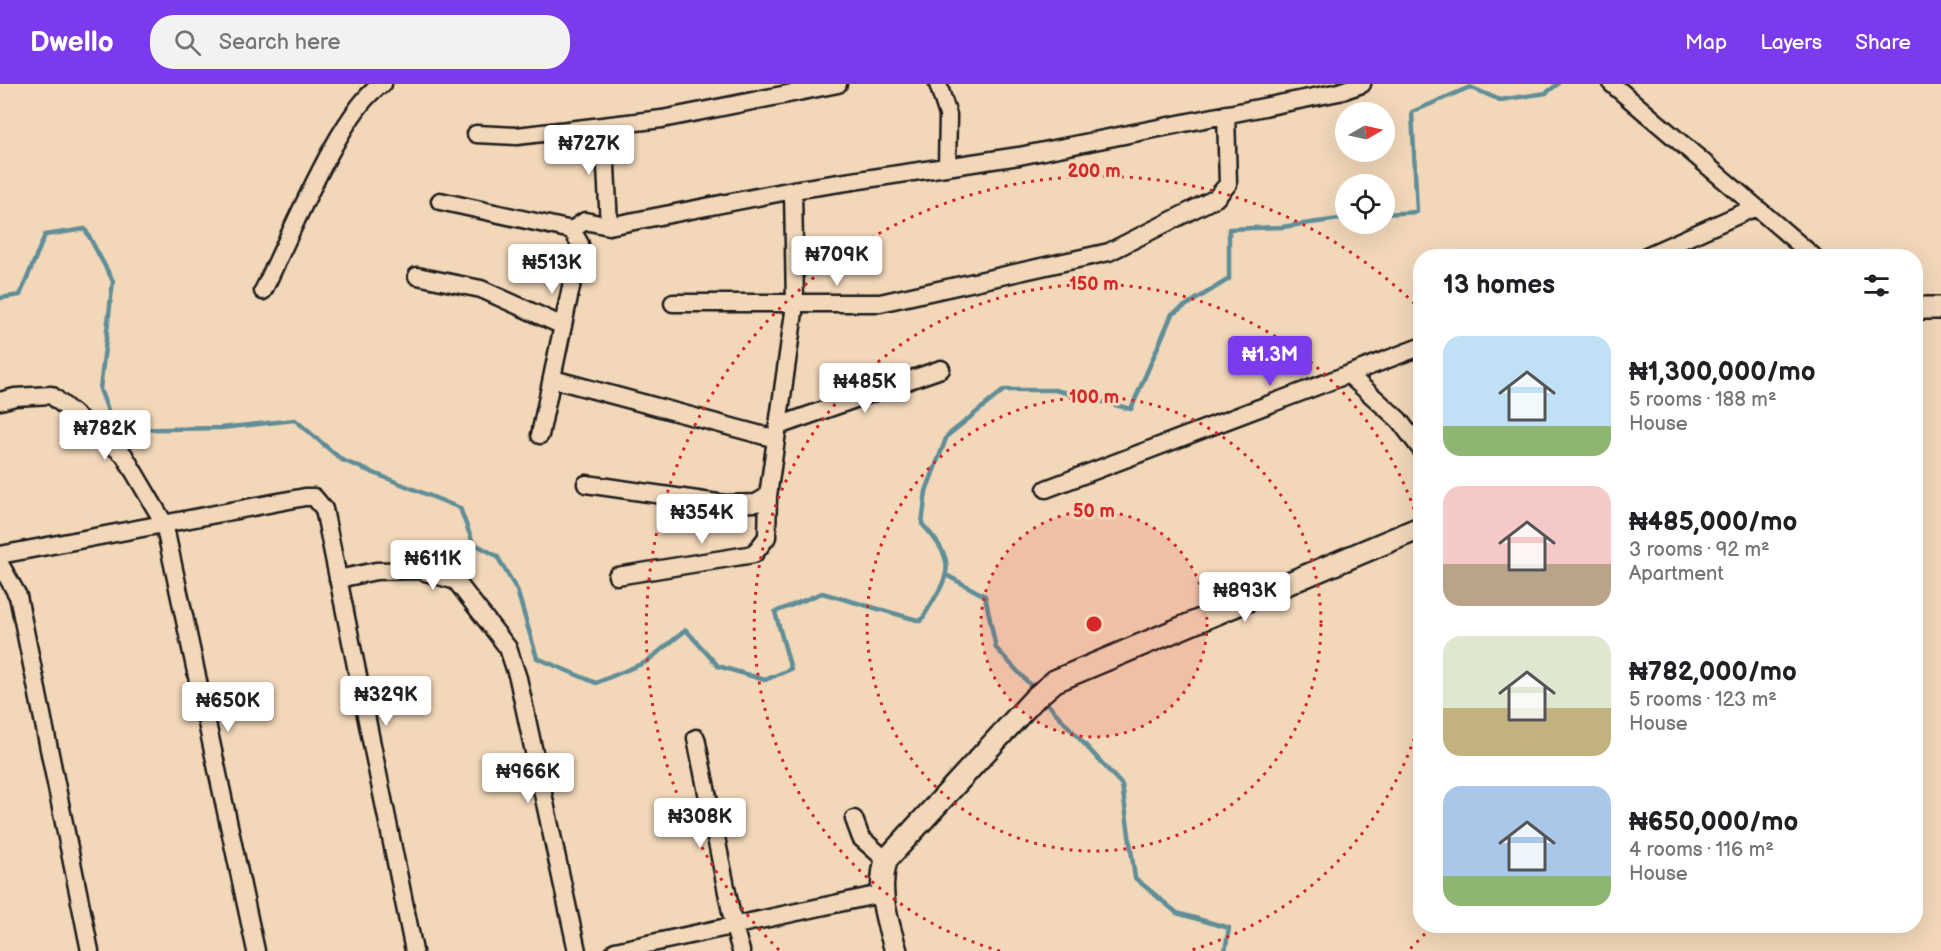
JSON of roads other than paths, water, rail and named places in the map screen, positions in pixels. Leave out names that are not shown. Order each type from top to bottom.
[{"type":"street","points":[[263,291],[332,152],[360,105],[376,87],[383,84]]},
{"type":"street","points":[[476,134],[518,136],[662,119],[838,84]]},
{"type":"street","points":[[939,84],[948,115],[947,167]]},
{"type":"street","points":[[440,201],[572,230],[585,221],[609,226],[794,190],[1018,156],[1339,92],[1362,84]]},
{"type":"street","points":[[1612,84],[1805,249]]},
{"type":"street","points":[[673,303],[795,305],[880,303],[1109,252],[1216,198],[1228,184],[1226,114]]},
{"type":"street","points":[[604,126],[609,226]]},
{"type":"street","points":[[617,576],[754,554],[767,537],[768,496],[795,305],[794,190]]},
{"type":"street","points":[[1662,249],[1756,207]]},
{"type":"street","points":[[540,435],[580,244],[572,230]]},
{"type":"street","points":[[417,276],[481,289],[563,326]]},
{"type":"street","points":[[1923,308],[1941,308]]},
{"type":"street","points":[[1047,489],[1413,350]]},
{"type":"street","points":[[553,379],[777,433],[941,369]]},
{"type":"street","points":[[1349,375],[1399,420],[1413,439]]},
{"type":"street","points":[[0,401],[15,397],[51,395],[124,455],[164,523],[256,951]]},
{"type":"street","points":[[586,484],[725,504],[756,502],[768,496]]},
{"type":"street","points":[[0,555],[305,496],[314,497],[324,509],[414,951]]},
{"type":"street","points":[[896,951],[881,894],[886,860],[1034,699],[1055,681],[1413,531]]},
{"type":"street","points":[[0,564],[18,596],[90,951]]},
{"type":"street","points":[[338,579],[376,572],[418,570],[456,581],[508,648],[518,678],[577,951]]},
{"type":"street","points":[[696,738],[734,927],[741,951]]},
{"type":"street","points":[[854,819],[861,838],[886,860]]},
{"type":"street","points":[[615,951],[881,894]]},
{"type":"waterway","points":[[1395,213],[1417,212],[1412,112],[1470,87],[1500,100],[1546,93],[1558,84]]},
{"type":"waterway","points":[[0,298],[20,295],[45,235],[85,229],[113,281],[100,389],[115,430],[221,428],[295,420],[342,460],[460,508],[473,543],[497,556],[517,590],[537,658],[596,683],[646,662],[686,630],[718,666],[765,680],[791,669],[775,612],[822,593],[921,621],[938,593],[946,572],[946,562],[942,551],[922,524],[926,491],[947,436],[1004,390],[1055,390],[1131,409],[1172,314],[1229,279],[1229,229],[1282,227],[1335,220]]},
{"type":"waterway","points":[[948,576],[985,596],[996,648],[1035,690]]},
{"type":"waterway","points":[[1043,699],[1122,785],[1135,878],[1177,913],[1229,928],[1225,951]]}]
